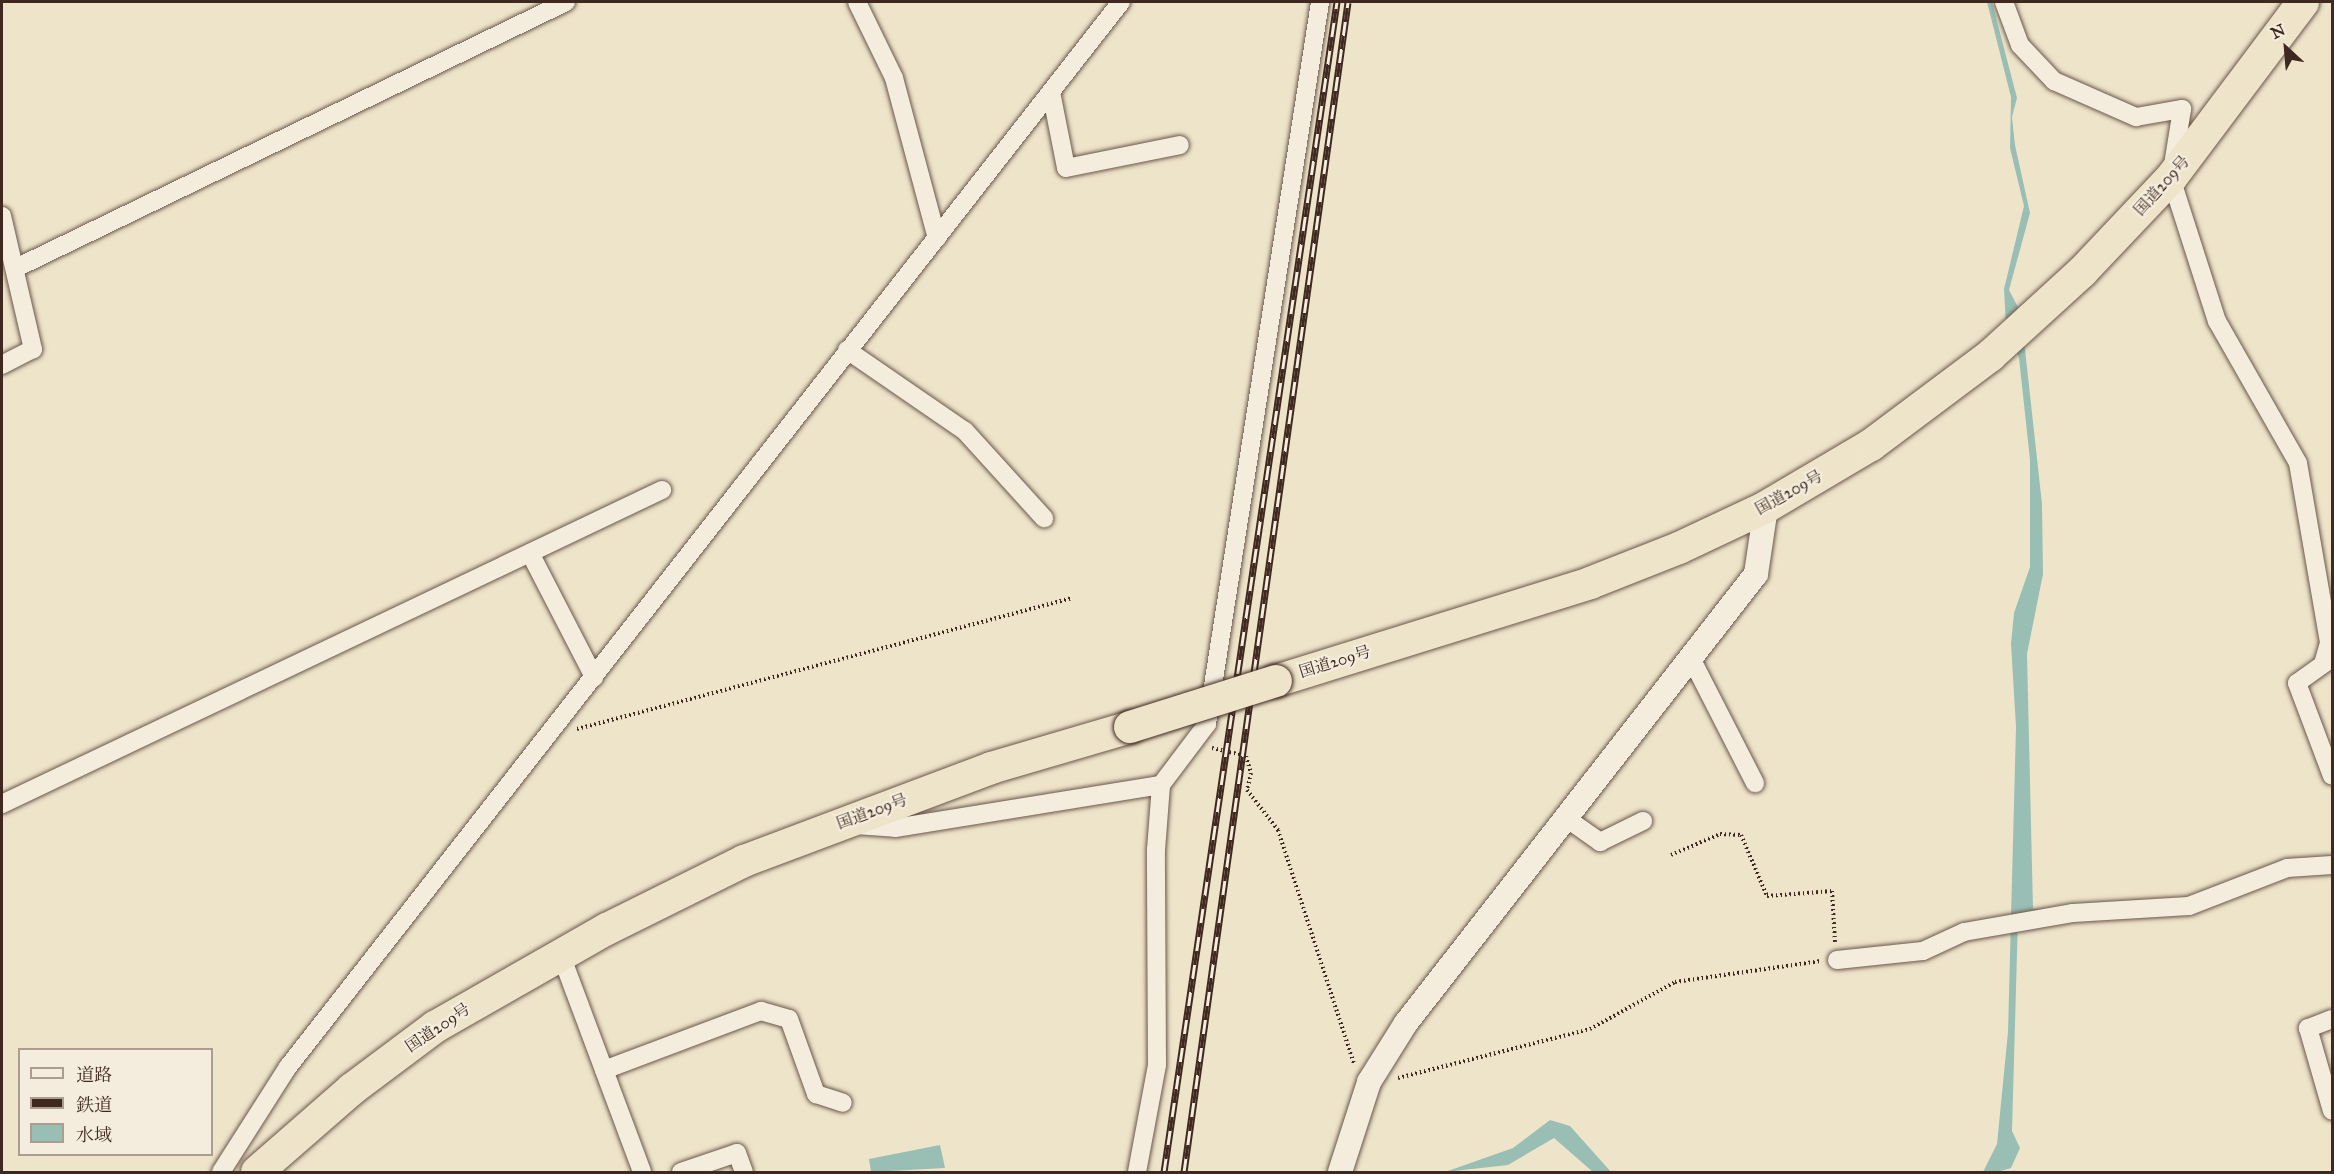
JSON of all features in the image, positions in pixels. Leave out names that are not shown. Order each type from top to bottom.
[{"type":"highway","name":"国道209号","points":[[257,1173],[352,1089],[435,1028],[561,955],[744,861],[991,768],[1130,727],[1590,583],[1766,507],[1871,445],[1990,356],[2082,272],[2171,178],[2303,2]]},
{"type":"street","points":[[16,268],[566,2]]},
{"type":"street","points":[[857,2],[894,78],[936,238]]},
{"type":"street","points":[[221,1173],[288,1067],[1121,2]]},
{"type":"street","points":[[1137,1173],[1157,1065],[1161,785],[1194,745],[1207,724],[1320,2]]},
{"type":"street","points":[[2004,2],[2020,45],[2054,81],[2136,117],[2182,109],[2171,178],[2217,321],[2298,463],[2329,643],[2328,660],[2297,683],[2332,776]]},
{"type":"street","points":[[1051,92],[1066,168],[1180,145]]},
{"type":"street","points":[[2,216],[16,268],[33,350],[2,365]]},
{"type":"street","points":[[847,351],[965,431],[1044,518]]},
{"type":"street","points":[[2,804],[662,490]]},
{"type":"street","points":[[1340,1173],[1369,1082],[1406,1023],[1756,574],[1766,507]]},
{"type":"street","points":[[530,553],[594,677]]},
{"type":"street","points":[[1690,656],[1755,783]]},
{"type":"street","points":[[842,824],[895,828],[1161,785]]},
{"type":"street","points":[[1566,818],[1600,842],[1643,821]]},
{"type":"street","points":[[1837,960],[1923,951],[1964,932],[2073,913],[2189,906],[2287,868],[2332,866]]},
{"type":"street","points":[[561,955],[642,1173]]},
{"type":"street","points":[[604,1070],[761,1011],[789,1019],[816,1094],[843,1103]]},
{"type":"street","points":[[2332,1019],[2308,1028],[2332,1111]]},
{"type":"street","points":[[681,1173],[737,1153],[744,1173]]},
{"type":"path","points":[[547,737],[1072,598]]},
{"type":"path","points":[[1194,745],[1246,756],[1251,773],[1247,790],[1278,830],[1356,1068],[1369,1082],[1590,1029],[1675,982],[1754,966],[1837,960],[1832,891],[1767,896],[1741,835],[1720,834],[1671,855]]},
{"type":"water","points":[[1987,2],[1992,2],[2017,98],[2012,117],[2015,145],[2030,213],[2009,290],[2021,313],[2042,504],[2043,574],[2027,654],[2033,909],[2063,908],[2018,918],[2012,1131],[2020,1148],[2011,1168],[1997,1172],[1983,1172],[1997,1144],[2008,1032],[2016,727],[2011,644],[2014,613],[2030,567],[2030,460],[2019,358],[2006,325],[2004,289],[2024,206],[2010,148],[2011,97]]},
{"type":"water","points":[[1550,1120],[1570,1126],[1611,1172],[1593,1172],[1554,1138],[1508,1165],[1445,1172],[1513,1148]]},
{"type":"water","points":[[940,1145],[945,1168],[871,1172],[869,1159]]},
{"type":"railway","points":[[1164,1172],[1337,2]]},
{"type":"railway","points":[[1184,1172],[1348,2]]}]
